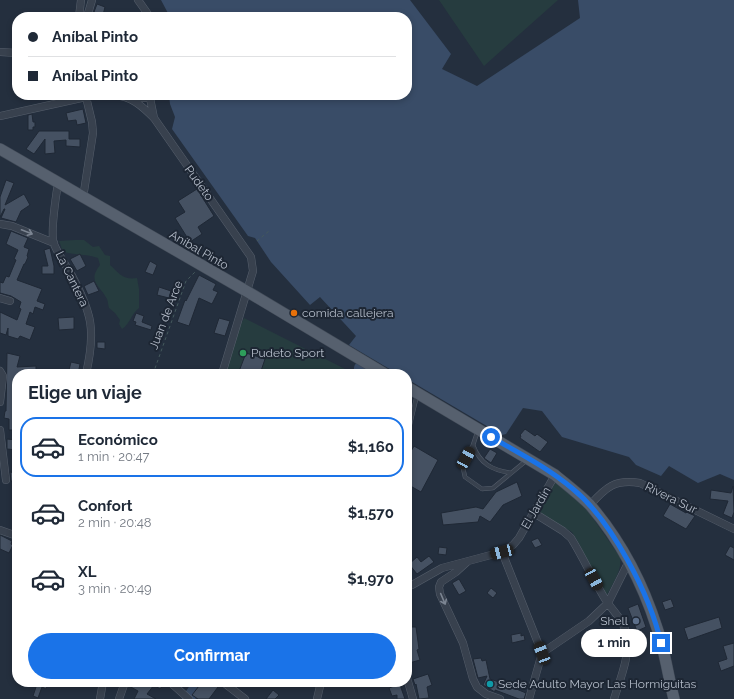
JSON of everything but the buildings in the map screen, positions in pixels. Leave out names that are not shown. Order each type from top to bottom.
[{"type":"main road","name":"Aníbal Pinto","points":[[0,149],[248,292],[377,369]]},
{"type":"main road","points":[[412,390],[555,475],[590,505],[610,533],[645,595],[658,629],[674,699]]},
{"type":"street","points":[[80,12],[81,0]]},
{"type":"street","points":[[88,12],[92,0]]},
{"type":"street","points":[[138,0],[146,12]]},
{"type":"street","points":[[0,52],[12,53]]},
{"type":"street","points":[[0,116],[72,100]]},
{"type":"street","points":[[83,198],[93,133],[87,100]]},
{"type":"street","name":"Pudeto","points":[[132,100],[154,118],[251,257],[254,271],[224,369]]},
{"type":"street","points":[[151,100],[154,118]]},
{"type":"street","name":"La Cantera","points":[[58,183],[54,218],[54,243],[79,290],[92,327],[91,351],[87,369]]},
{"type":"street","points":[[0,224],[12,226],[54,243]]},
{"type":"street","points":[[0,298],[10,301]]},
{"type":"street","points":[[0,371],[3,376],[0,402]]},
{"type":"street","points":[[0,430],[1,450],[6,480]]},
{"type":"street","name":"El Jardín","points":[[412,585],[442,568],[502,552],[513,545],[534,513],[555,475]]},
{"type":"street","name":"Rivera Sur","points":[[590,505],[607,489],[618,482],[636,482],[734,529]]},
{"type":"street","points":[[534,513],[563,531],[571,538],[626,632],[626,654],[623,672],[614,699]]},
{"type":"street","points":[[0,530],[12,534]]},
{"type":"street","points":[[502,552],[542,653],[529,699]]},
{"type":"street","points":[[469,560],[456,572],[441,582],[439,587],[440,594],[463,643],[473,679],[477,687],[486,694],[500,699]]},
{"type":"street","points":[[542,653],[589,622],[608,603],[628,563]]},
{"type":"street","points":[[100,699],[102,687]]},
{"type":"street","points":[[119,699],[123,687]]},
{"type":"street","points":[[176,687],[187,697]]},
{"type":"street","points":[[230,687],[246,699]]},
{"type":"street","points":[[317,699],[320,687]]},
{"type":"street","points":[[410,687],[413,699]]},
{"type":"lane","points":[[412,415],[417,393]]},
{"type":"lane","points":[[478,429],[473,446],[466,458],[463,468],[465,477],[482,489],[493,488],[528,459]]},
{"type":"lane","points":[[473,446],[477,457],[488,466],[502,472],[512,473]]},
{"type":"path","points":[[257,241],[269,231]]},
{"type":"path","name":"Juan de Arce","points":[[155,369],[186,281],[201,266]]},
{"type":"green space","points":[[439,0],[558,0],[484,66]]},
{"type":"green space","points":[[84,240],[93,247],[99,246],[105,255],[110,256],[110,265],[119,274],[128,278],[137,278],[139,289],[139,308],[122,329],[119,324],[120,320],[109,308],[107,299],[96,283],[96,271],[100,265],[98,258],[63,252],[59,241]]},
{"type":"green space","points":[[244,318],[345,369],[223,369],[232,342]]},
{"type":"green space","points":[[556,481],[580,501],[620,557],[620,567],[606,597],[572,532],[539,513]]},
{"type":"water","points":[[161,0],[410,0],[451,54],[442,69],[477,86],[580,18],[578,0],[734,0],[734,480],[720,474],[698,483],[669,466],[661,476],[636,465],[629,457],[562,437],[542,411],[523,408],[506,434],[502,435],[412,382],[412,369],[390,369],[349,345],[356,336],[320,297],[310,305],[271,262],[255,238],[248,236],[172,129],[175,117],[170,100],[412,100],[412,12],[167,12]]},
{"type":"waterway","points":[[188,699],[196,687]]},
{"type":"place","name":"comida callejera","points":[[294,313]]},
{"type":"place","name":"Pudeto Sport","points":[[243,353]]},
{"type":"place","name":"Shell","points":[[636,621]]},
{"type":"place","name":"Sede Adulto Mayor Las Hormiguitas","points":[[490,684]]},
{"type":"route","points":[[491,437],[555,475],[590,505],[615,540],[637,579],[652,612],[661,643]]}]
